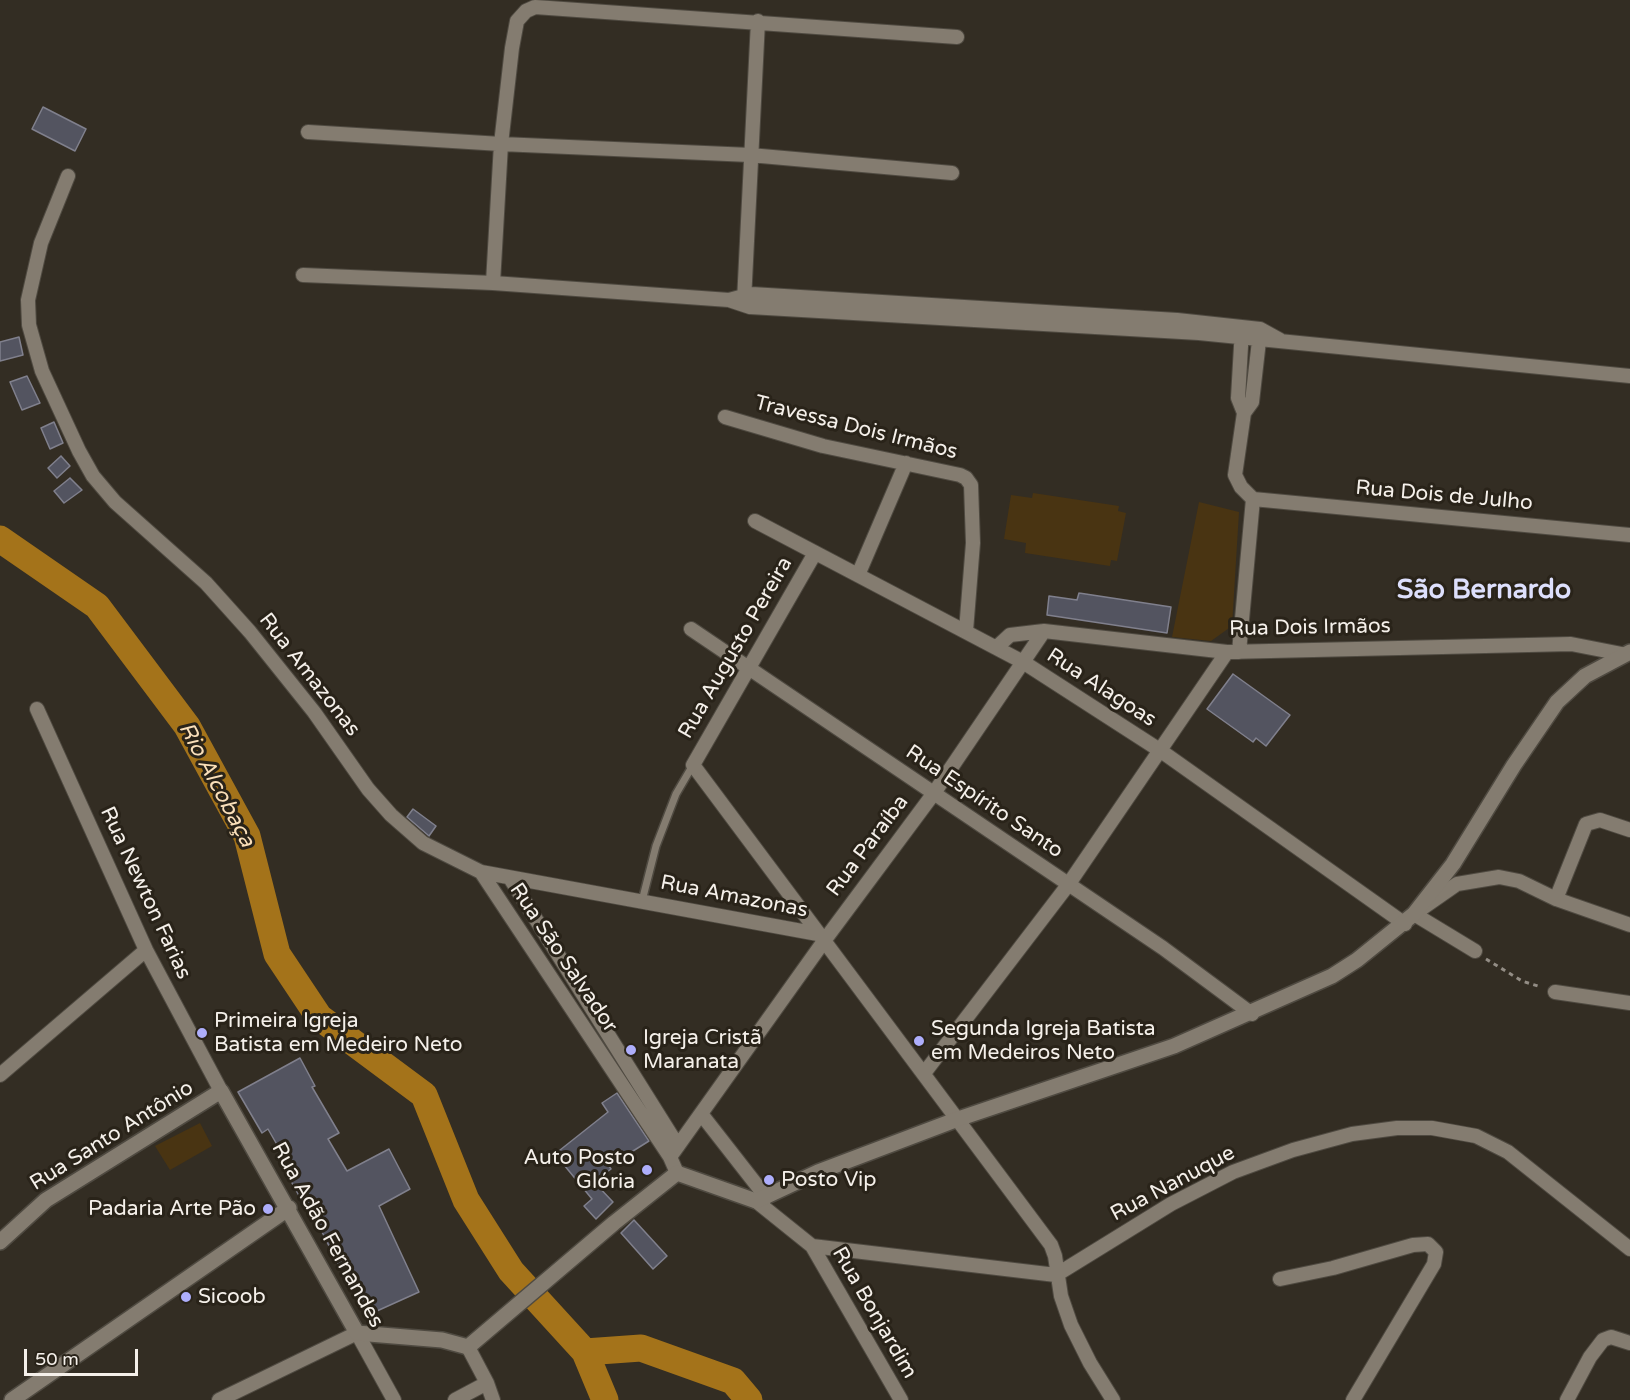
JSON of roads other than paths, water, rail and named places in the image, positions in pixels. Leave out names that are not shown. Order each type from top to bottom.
[{"type":"street","points":[[493,283],[501,144],[512,48],[517,21],[526,11],[535,7],[759,21],[957,37]]},
{"type":"street","points":[[744,300],[759,21]]},
{"type":"street","points":[[308,132],[501,144],[750,155],[952,173]]},
{"type":"street","name":"Rua Amazonas","points":[[68,176],[40,243],[28,300],[29,325],[42,371],[93,476],[123,510],[206,583],[243,624],[314,712],[368,789],[391,815],[423,843],[481,872],[821,937]]},
{"type":"street","points":[[303,275],[493,283],[729,300],[1098,321],[1242,332],[1284,342],[1630,376]]},
{"type":"street","points":[[1242,332],[1238,401],[1244,413]]},
{"type":"street","points":[[924,1072],[1068,885],[1233,652],[1253,499],[1241,487],[1235,475],[1244,413],[1252,402],[1259,335]]},
{"type":"street","name":"Travessa Dois Irmãos","points":[[725,417],[823,446],[960,474],[971,485],[972,569],[966,631]]},
{"type":"street","points":[[858,575],[906,463]]},
{"type":"street","name":"Rua Dois de Julho","points":[[1253,499],[1630,535]]},
{"type":"street","name":"Rua Alagoas","points":[[754,520],[1023,662],[1161,751],[1409,919],[1475,951]]},
{"type":"street","name":"Rua Augusto Pereira","points":[[693,765],[815,553]]},
{"type":"street","name":"Rua Espírito Santo","points":[[691,629],[1163,948],[1252,1014]]},
{"type":"street","name":"Rua Dois Irmãos","points":[[997,647],[1010,635],[1044,631],[1233,652],[1571,644],[1626,653]]},
{"type":"street","name":"Rua Paraíba","points":[[674,1152],[702,1115],[821,937],[934,793],[1044,631]]},
{"type":"street","points":[[1409,919],[1453,864],[1514,765],[1557,702],[1585,676],[1626,653]]},
{"type":"street","name":"Rua Newton Farias","points":[[37,709],[146,950],[221,1091]]},
{"type":"street","points":[[693,765],[1051,1245],[1055,1256],[1056,1275],[1071,1325],[1090,1363],[1113,1400]]},
{"type":"street","points":[[1556,899],[1586,824],[1592,820],[1630,830]]},
{"type":"street","name":"Rua São Salvador","points":[[481,872],[674,1152]]},
{"type":"street","name":"Rua São Salvador","points":[[510,878],[674,1152]]},
{"type":"street","points":[[677,1173],[761,1199],[818,1172],[958,1119],[1174,1046],[1252,1014],[1332,976],[1457,884],[1482,878],[1519,881],[1556,899],[1630,925]]},
{"type":"street","points":[[0,1075],[146,950]]},
{"type":"street","points":[[1555,992],[1630,1003]]},
{"type":"street","name":"Rua Adão Fernandes","points":[[221,1091],[289,1208],[394,1400]]},
{"type":"street","name":"Rua Santo Antônio","points":[[0,1242],[46,1200],[221,1091]]},
{"type":"street","points":[[702,1115],[761,1199],[812,1246],[1056,1275]]},
{"type":"street","name":"Rua Nanuque","points":[[1056,1275],[1171,1204],[1233,1172],[1293,1150],[1352,1134],[1397,1128],[1463,1132],[1488,1141],[1508,1152],[1630,1249]]},
{"type":"street","points":[[674,1152],[677,1173]]},
{"type":"street","points":[[468,1347],[614,1223],[677,1173]]},
{"type":"street","points":[[12,1400],[289,1208]]},
{"type":"street","points":[[1280,1279],[1345,1266],[1413,1245],[1428,1244],[1436,1252],[1434,1264],[1353,1400]]},
{"type":"street","name":"Rua Bonjardim","points":[[812,1246],[901,1400]]},
{"type":"street","points":[[219,1400],[357,1333],[442,1340],[468,1347],[488,1383],[493,1400]]},
{"type":"street","points":[[1567,1400],[1590,1357],[1603,1340],[1611,1337],[1630,1343]]},
{"type":"street","points":[[455,1400],[488,1383]]},
{"type":"lane","points":[[642,901],[656,846],[676,794],[693,765]]},
{"type":"waterway","name":"Rio Alcobaça","points":[[0,539],[97,606],[187,726],[247,836],[277,954],[319,1017],[424,1095],[466,1200],[511,1271],[585,1352],[641,1348],[733,1381],[749,1400]]},
{"type":"waterway","name":"Rio Alcobaça","points":[[585,1352],[605,1400]]},
{"type":"place","name":"Primeira Igreja Batista em Medeiro Neto","points":[[202,1033]]},
{"type":"place","name":"Segunda Igreja Batista em Medeiros Neto","points":[[919,1041]]},
{"type":"place","name":"Igreja Cristã Maranata","points":[[631,1050]]},
{"type":"place","name":"Auto Posto Glória","points":[[647,1170]]},
{"type":"place","name":"Posto Vip","points":[[769,1180]]},
{"type":"place","name":"Padaria Arte Pão","points":[[268,1209]]},
{"type":"place","name":"Sicoob","points":[[186,1297]]},
{"type":"district","name":"São Bernardo","points":[[1484,591]]}]
